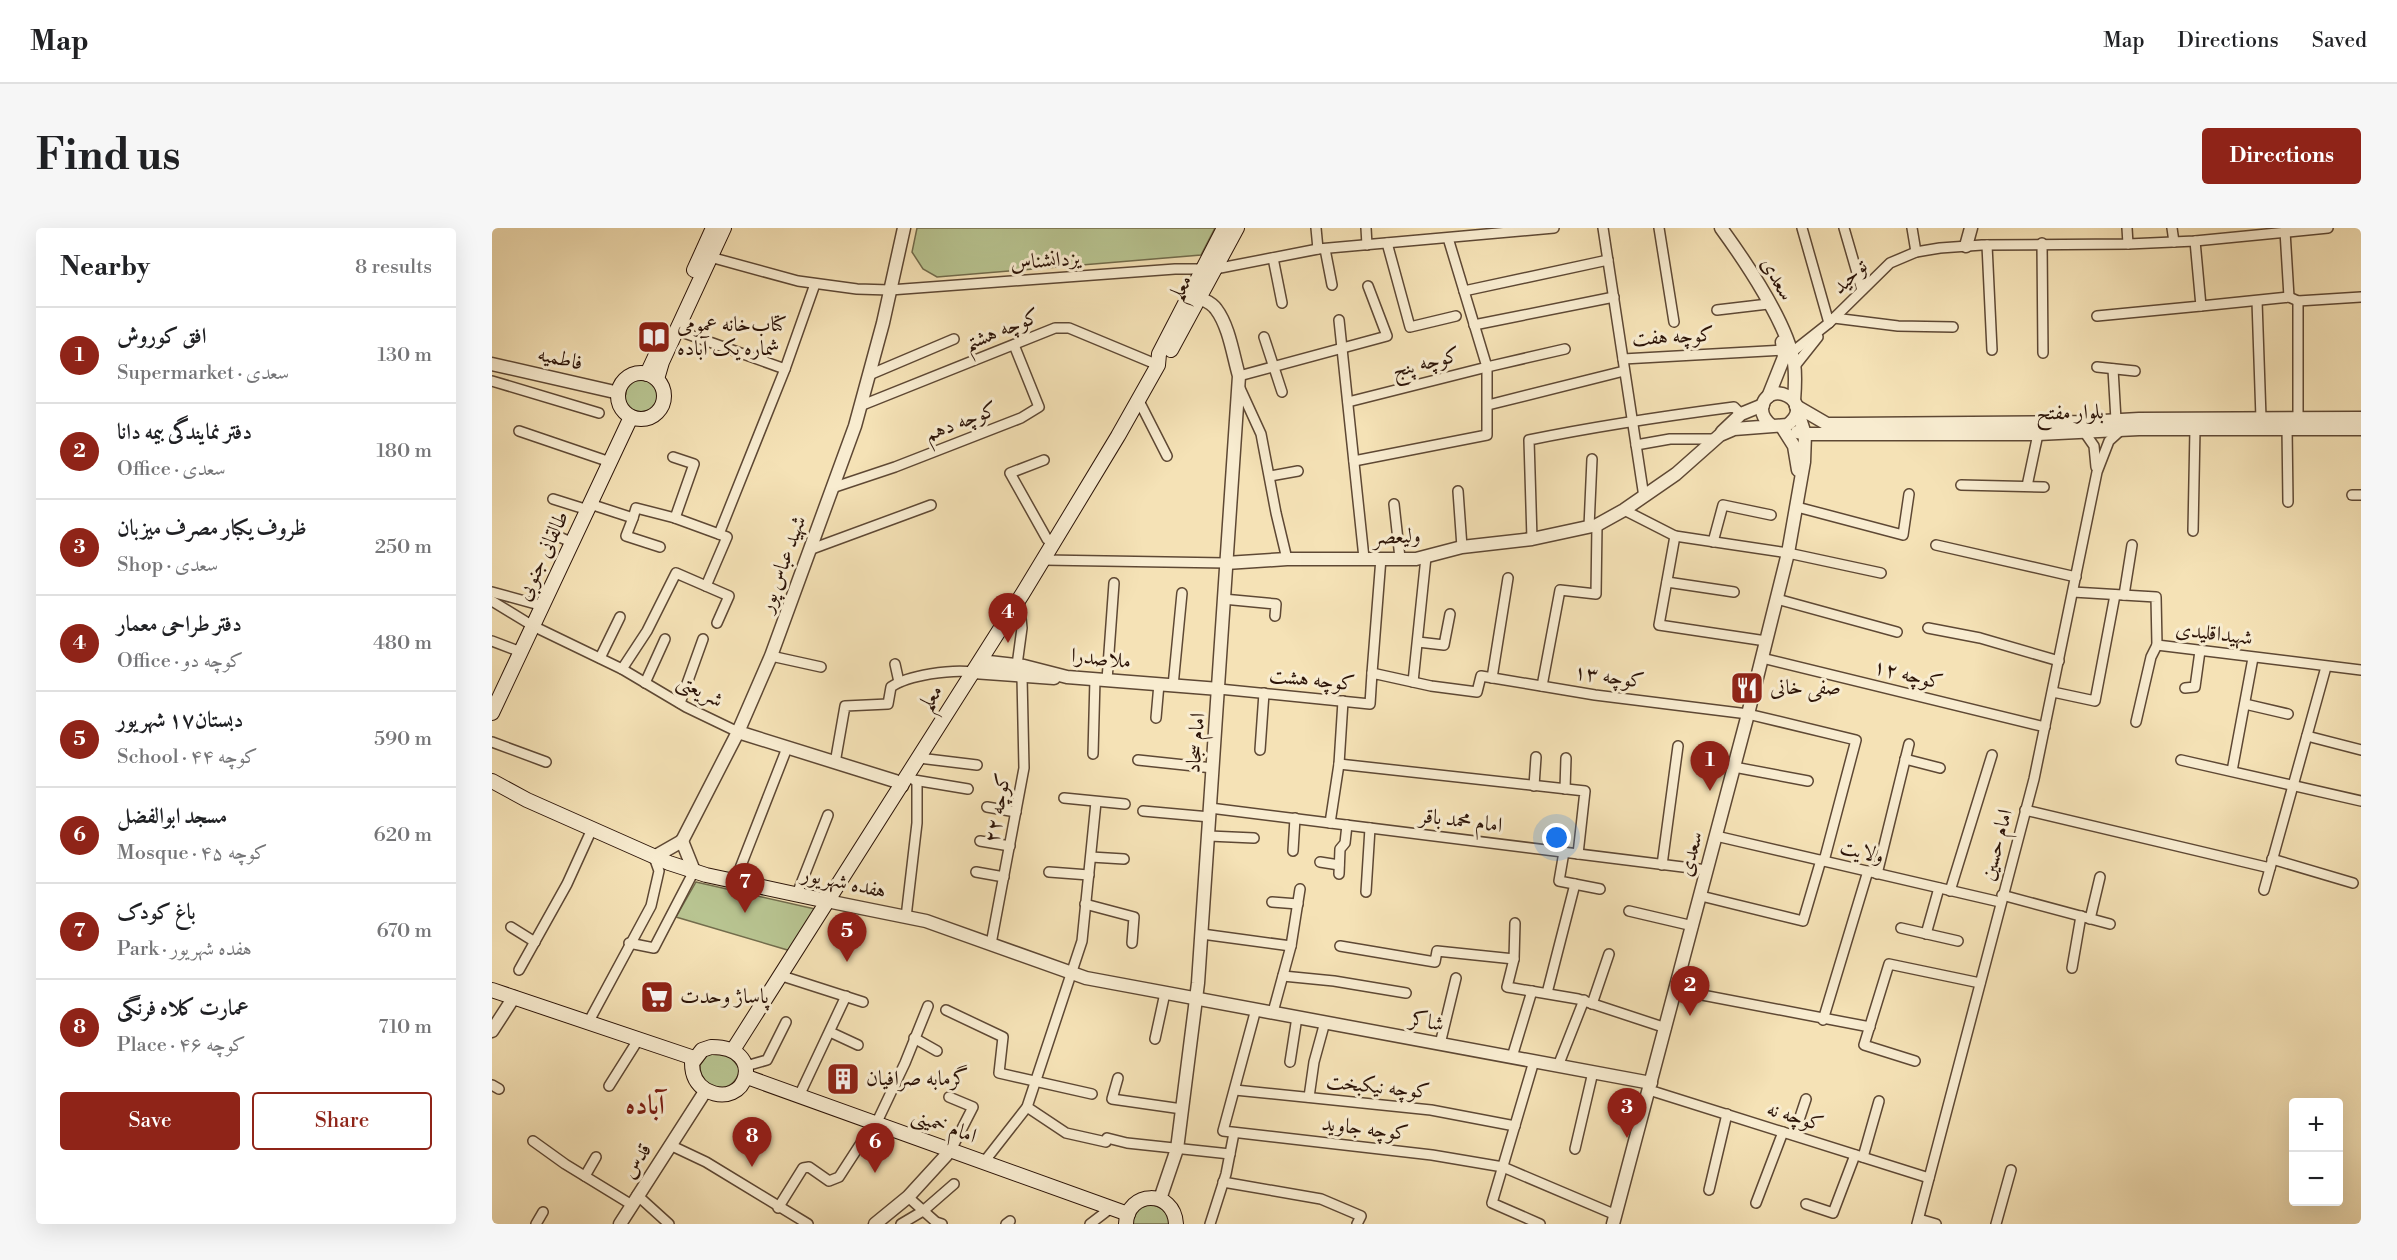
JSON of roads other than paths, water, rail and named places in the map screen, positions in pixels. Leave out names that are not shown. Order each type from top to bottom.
[{"type":"main road","points":[[652,376],[713,228]]},
{"type":"main road","points":[[652,376],[662,362],[724,228]]},
{"type":"main road","name":"معلم","points":[[733,1050],[827,901],[909,782],[919,758],[1044,560],[1158,365],[1167,358],[1200,298],[1224,228]]},
{"type":"main road","name":"معلم","points":[[1158,365],[1159,354],[1209,268],[1237,228]]},
{"type":"main road","points":[[632,375],[652,376],[664,392],[662,406],[658,412],[645,419],[631,417],[621,407],[619,393],[626,379],[632,375]]},
{"type":"main road","name":"طالقانی جنوبی","points":[[494,705],[631,417]]},
{"type":"main road","name":"هفده شهریور","points":[[492,781],[526,800],[592,830],[694,871],[827,901]]},
{"type":"main road","points":[[492,990],[694,1058]]},
{"type":"main road","points":[[711,1047],[733,1050],[746,1072],[736,1090],[728,1094],[718,1094],[706,1089],[694,1079],[692,1071],[694,1058],[702,1050],[711,1047]]},
{"type":"main road","name":"امام خمینی","points":[[746,1072],[799,1096],[1111,1208],[1127,1219]]},
{"type":"main road","points":[[1127,1219],[1138,1202],[1145,1198],[1160,1199],[1167,1203],[1178,1222]]},
{"type":"street","name":"شهید عباس پور","points":[[682,841],[738,732],[771,656],[860,406],[904,228]]},
{"type":"street","points":[[1316,228],[1332,285]]},
{"type":"street","points":[[1366,228],[1367,245]]},
{"type":"street","name":"یزدانشناس","points":[[710,257],[815,284],[890,290],[1209,268],[1321,249],[1448,238],[1484,231],[1554,228]]},
{"type":"street","name":"کوچه هفت","points":[[1604,228],[1623,359],[1790,356]]},
{"type":"street","points":[[1659,228],[1674,322]]},
{"type":"street","name":"سعدی","points":[[1721,228],[1743,258],[1777,320],[1790,356]]},
{"type":"street","points":[[1802,228],[1831,321],[1953,327]]},
{"type":"street","points":[[1844,228],[1862,290]]},
{"type":"street","points":[[1912,228],[1916,252]]},
{"type":"street","points":[[1966,246],[1971,228]]},
{"type":"street","points":[[2127,228],[2128,244]]},
{"type":"street","points":[[2172,228],[2174,242]]},
{"type":"street","name":"توحید","points":[[1790,356],[1831,321],[1890,263],[1916,252],[1987,245],[2195,241],[2262,231],[2328,228]]},
{"type":"street","points":[[2285,231],[2294,299],[2298,418]]},
{"type":"street","name":"کوچه پنج","points":[[1348,402],[1487,367],[1448,238]]},
{"type":"street","points":[[2195,241],[2201,306]]},
{"type":"street","points":[[1387,243],[1410,327],[1456,316]]},
{"type":"street","points":[[2042,243],[2043,352]]},
{"type":"street","points":[[1987,245],[1992,350]]},
{"type":"street","points":[[1273,258],[1281,303]]},
{"type":"street","points":[[1464,291],[1608,260]]},
{"type":"street","points":[[706,586],[815,284]]},
{"type":"street","points":[[1287,559],[1261,434],[1238,380],[1273,366],[1387,336],[1368,286]]},
{"type":"street","points":[[1474,325],[1614,297]]},
{"type":"street","points":[[2097,316],[2257,301],[2361,297]]},
{"type":"street","name":"امام سجاد","points":[[1160,1199],[1178,1149],[1196,999],[1219,690],[1238,380],[1226,332],[1218,313],[1215,307],[1200,298]]},
{"type":"street","points":[[2257,301],[2261,417]]},
{"type":"street","points":[[1717,310],[1768,304]]},
{"type":"street","points":[[1339,320],[1364,558]]},
{"type":"street","name":"کوچه هشتم","points":[[860,406],[1054,328],[1069,328],[1158,365]]},
{"type":"street","points":[[676,330],[785,369]]},
{"type":"street","points":[[1264,337],[1282,392]]},
{"type":"street","points":[[869,375],[954,339]]},
{"type":"street","name":"کوچه دهم","points":[[831,488],[895,467],[1021,418],[1039,406],[1014,345]]},
{"type":"street","points":[[1354,461],[1488,435],[1487,367],[1564,349]]},
{"type":"street","points":[[1790,356],[1795,417],[1787,425],[1776,426],[1763,416],[1765,401],[1781,366],[1790,356]]},
{"type":"street","points":[[1623,359],[1644,497]]},
{"type":"street","name":"فاطمیه","points":[[492,364],[619,393]]},
{"type":"street","points":[[2097,367],[2135,371]]},
{"type":"street","points":[[2097,472],[2109,441],[2118,426],[2113,369]]},
{"type":"street","points":[[1488,405],[1624,371]]},
{"type":"street","name":"فاطمیه","points":[[492,381],[599,413]]},
{"type":"street","points":[[1765,401],[1780,393],[1790,397],[1795,403]]},
{"type":"street","points":[[1138,401],[1167,456]]},
{"type":"street","name":"ولیعصر","points":[[1044,560],[1226,562],[1426,557],[1462,547],[1532,538],[1593,526],[1624,510],[1676,474],[1741,414],[1765,401]]},
{"type":"street","name":"سعدی","points":[[1614,1219],[1701,896],[1788,553],[1804,462],[1805,434],[1795,403]]},
{"type":"street","name":"بلوار مفتح","points":[[1795,403],[1827,424],[2085,423],[2195,429],[2239,423],[2261,417],[2361,418]]},
{"type":"street","points":[[1532,538],[1529,440],[1632,421],[1734,407],[1741,414]]},
{"type":"street","name":"بلوار مفتح","points":[[1776,426],[1805,434],[2085,433],[2118,426],[2239,423],[2287,428],[2361,429]]},
{"type":"street","name":"سعدی","points":[[1776,426],[1796,453],[1799,493]]},
{"type":"street","name":"ولیعصر","points":[[1718,437],[1734,429],[1776,426]]},
{"type":"street","points":[[2287,428],[2288,502]]},
{"type":"street","points":[[2193,531],[2195,429]]},
{"type":"street","points":[[519,431],[610,462]]},
{"type":"street","points":[[2085,433],[2094,446],[2097,472]]},
{"type":"street","points":[[2027,486],[2038,434]]},
{"type":"street","points":[[1636,445],[1671,439],[1718,437]]},
{"type":"street","points":[[674,457],[694,464],[675,518]]},
{"type":"street","points":[[1542,686],[1560,590],[1596,594],[1592,459]]},
{"type":"street","points":[[1044,460],[1010,473],[1047,539],[1053,544]]},
{"type":"street","points":[[1270,476],[1298,471]]},
{"type":"street","name":"امام حسین","points":[[1918,1221],[2045,727],[2097,472]]},
{"type":"street","points":[[1961,485],[2044,486]]},
{"type":"street","points":[[1458,491],[1462,547]]},
{"type":"street","points":[[1797,507],[1903,535],[1910,494]]},
{"type":"street","points":[[553,499],[633,518]]},
{"type":"street","points":[[1394,504],[1400,558]]},
{"type":"street","points":[[809,550],[931,505]]},
{"type":"street","points":[[1713,542],[1723,505],[1771,515]]},
{"type":"street","points":[[660,547],[626,536],[636,508],[675,518],[723,536]]},
{"type":"street","points":[[1624,510],[1675,536],[1788,553],[1881,573]]},
{"type":"street","points":[[555,535],[573,543]]},
{"type":"street","points":[[1675,536],[1659,625],[1767,641]]},
{"type":"street","points":[[1936,544],[2076,577]]},
{"type":"street","points":[[2052,692],[2095,701],[2132,546]]},
{"type":"street","points":[[1413,682],[1426,557]]},
{"type":"street","points":[[1372,673],[1381,558]]},
{"type":"street","points":[[622,669],[647,631],[676,573],[729,596],[717,623]]},
{"type":"street","points":[[1492,678],[1509,578]]},
{"type":"street","points":[[1667,582],[1734,592]]},
{"type":"street","points":[[1093,754],[1114,583]]},
{"type":"street","points":[[492,592],[543,606]]},
{"type":"street","name":"شهیداقلیدی","points":[[2073,592],[2156,597],[2157,645],[2361,670]]},
{"type":"street","points":[[1173,686],[1182,593]]},
{"type":"street","points":[[1223,599],[1276,604],[1275,616]]},
{"type":"street","points":[[1777,599],[1897,632]]},
{"type":"street","points":[[1017,665],[1022,628],[1019,600]]},
{"type":"street","name":"شریعتی","points":[[492,602],[533,626],[622,669],[680,703],[738,732],[895,781],[909,782]]},
{"type":"street","points":[[1418,642],[1444,645],[1450,614]]},
{"type":"street","points":[[600,658],[620,617]]},
{"type":"street","points":[[1928,628],[1980,638],[2059,662]]},
{"type":"street","points":[[645,683],[665,639]]},
{"type":"street","points":[[680,703],[703,639]]},
{"type":"street","points":[[492,641],[521,652]]},
{"type":"street","points":[[2136,722],[2151,657],[2157,645]]},
{"type":"street","points":[[2185,688],[2195,687],[2200,651]]},
{"type":"street","points":[[771,656],[821,667]]},
{"type":"street","name":"کوچه ۱۲","points":[[1762,658],[2045,727]]},
{"type":"street","points":[[2232,771],[2253,658]]},
{"type":"street","points":[[895,664],[898,682]]},
{"type":"street","name":"ملاصدرا","points":[[976,667],[1017,665],[1067,677],[1219,690]]},
{"type":"street","points":[[835,763],[845,706],[888,704],[891,687],[898,682],[926,675],[965,671],[976,667],[1022,677],[1043,679],[1067,677]]},
{"type":"street","points":[[2264,890],[2326,667]]},
{"type":"street","name":"کوچه هشت","points":[[1219,690],[1370,704],[1372,673],[1477,692],[1481,676],[1492,678]]},
{"type":"street","name":"کوچه ۲۲","points":[[991,944],[1024,768],[1022,677]]},
{"type":"street","name":"کوچه ۱۳","points":[[1492,678],[1748,714],[1856,740],[1822,861]]},
{"type":"street","points":[[1156,718],[1159,684]]},
{"type":"street","points":[[1260,750],[1264,693]]},
{"type":"street","points":[[1330,823],[1339,764],[1342,701]]},
{"type":"street","points":[[2245,704],[2288,714]]},
{"type":"street","points":[[2307,736],[2361,750]]},
{"type":"street","points":[[492,742],[546,762]]},
{"type":"street","points":[[1823,1020],[1873,872],[1909,744]]},
{"type":"street","points":[[1662,865],[1678,746]]},
{"type":"street","points":[[735,881],[787,748]]},
{"type":"street","points":[[1950,891],[1992,755]]},
{"type":"street","points":[[1534,786],[1536,757]]},
{"type":"street","points":[[919,758],[977,765]]},
{"type":"street","points":[[1564,789],[1566,758]]},
{"type":"street","points":[[1905,759],[1940,768]]},
{"type":"street","points":[[1138,760],[1213,768]]},
{"type":"street","points":[[2181,760],[2361,801]]},
{"type":"street","points":[[1339,764],[1585,791],[1578,854]]},
{"type":"street","points":[[1734,767],[1808,781]]},
{"type":"street","points":[[906,917],[917,823],[909,782],[968,789]]},
{"type":"street","points":[[1064,798],[1125,804]]},
{"type":"street","points":[[984,1162],[1027,1107],[1082,941],[1096,802]]},
{"type":"street","points":[[987,807],[1016,812]]},
{"type":"street","points":[[2025,810],[2353,882]]},
{"type":"street","points":[[1143,811],[1210,812]]},
{"type":"street","name":"امام محمد باقر","points":[[1210,812],[1295,818],[1707,870]]},
{"type":"street","points":[[797,894],[828,815]]},
{"type":"street","points":[[1293,851],[1295,818]]},
{"type":"street","points":[[1320,862],[1339,869],[1340,849],[1345,843],[1347,825]]},
{"type":"street","points":[[1366,892],[1370,828]]},
{"type":"street","points":[[519,970],[567,884],[592,830]]},
{"type":"street","points":[[1209,836],[1254,838]]},
{"type":"street","name":"ولایت","points":[[1716,836],[1950,891],[2001,899],[2110,924]]},
{"type":"street","points":[[588,1023],[629,943],[651,906],[659,871],[654,856],[682,841],[694,871],[654,948],[629,943]]},
{"type":"street","points":[[980,841],[1010,846]]},
{"type":"street","points":[[1564,852],[1559,881],[1600,889]]},
{"type":"street","points":[[1091,857],[1124,859]]},
{"type":"street","points":[[1701,896],[1803,921],[1822,861]]},
{"type":"street","points":[[976,872],[1004,877]]},
{"type":"street","points":[[1049,872],[1089,875]]},
{"type":"street","points":[[2072,968],[2085,917],[2100,877]]},
{"type":"street","points":[[1547,993],[1575,884]]},
{"type":"street","points":[[1926,934],[1939,888]]},
{"type":"street","points":[[1273,1012],[1291,946],[1300,889]]},
{"type":"street","name":"هفده شهریور","points":[[827,901],[926,921],[1086,978],[1196,999]]},
{"type":"street","points":[[1272,902],[1298,904]]},
{"type":"street","points":[[1085,904],[1134,917],[1132,943]]},
{"type":"street","points":[[1629,911],[1693,926]]},
{"type":"street","points":[[1515,923],[1514,959],[1507,987],[1588,1002],[1666,1028]]},
{"type":"street","points":[[511,927],[535,942]]},
{"type":"street","points":[[1901,928],[1958,941]]},
{"type":"street","points":[[1202,934],[1291,946]]},
{"type":"street","points":[[1340,946],[1435,962],[1437,951],[1514,959]]},
{"type":"street","points":[[1558,1066],[1609,954]]},
{"type":"street","points":[[1915,1060],[1864,1046],[1889,964],[1980,983]]},
{"type":"street","points":[[780,975],[863,1002]]},
{"type":"street","points":[[1283,976],[1334,981],[1406,993]]},
{"type":"street","points":[[1440,1044],[1456,978]]},
{"type":"street","points":[[1676,990],[1823,1020],[1870,1027]]},
{"type":"street","points":[[1512,1057],[1532,991]]},
{"type":"street","points":[[1155,1039],[1165,993]]},
{"type":"street","points":[[799,1096],[846,996]]},
{"type":"street","points":[[492,1031],[514,997]]},
{"type":"street","name":"شاکر","points":[[1196,999],[1593,1072],[1650,1087]]},
{"type":"street","points":[[778,1208],[804,1168],[809,1167],[829,1181],[835,1180],[875,1123],[928,1006]]},
{"type":"street","points":[[946,1010],[1004,1036],[999,1072],[1092,1094]]},
{"type":"street","points":[[1236,1090],[1256,1010]]},
{"type":"street","points":[[1290,1062],[1297,1017]]},
{"type":"street","points":[[746,1072],[766,1060],[786,1022]]},
{"type":"street","points":[[1309,1097],[1314,1062],[1325,1022]]},
{"type":"street","points":[[830,1032],[858,1045]]},
{"type":"street","points":[[914,1038],[937,1051]]},
{"type":"street","points":[[609,1086],[638,1040]]},
{"type":"street","points":[[1534,1061],[1492,1203],[1540,1224]]},
{"type":"street","points":[[1575,1149],[1593,1072]]},
{"type":"street","points":[[1118,1078],[1112,1100],[1182,1109]]},
{"type":"street","name":"کوچه نه","points":[[1650,1087],[1929,1178]]},
{"type":"street","name":"قدس","points":[[620,1224],[706,1089]]},
{"type":"street","name":"کوچه نیکبخت","points":[[1236,1090],[1431,1110],[1515,1126]]},
{"type":"street","name":"کوچه جاوید","points":[[1236,1090],[1223,1131],[1432,1155],[1503,1167],[1614,1219]]},
{"type":"street","points":[[875,1224],[908,1197],[951,1150],[973,1107],[949,1097]]},
{"type":"street","points":[[1794,1135],[1806,1099]]},
{"type":"street","points":[[1806,1204],[1833,1213],[1859,1156],[1879,1101]]},
{"type":"street","points":[[1027,1107],[1066,1133],[1106,1142],[1107,1138],[1127,1143],[1230,1154]]},
{"type":"street","points":[[1709,1190],[1727,1114]]},
{"type":"street","points":[[1756,1203],[1783,1132]]},
{"type":"street","points":[[1210,1224],[1223,1182],[1234,1133]]},
{"type":"street","points":[[533,1141],[585,1176],[635,1200],[669,1224]]},
{"type":"street","points":[[670,1144],[706,1162],[778,1208],[808,1224]]},
{"type":"street","points":[[585,1176],[596,1157]]},
{"type":"street","points":[[1996,1224],[2011,1170]]},
{"type":"street","points":[[1223,1182],[1321,1199],[1359,1220]]},
{"type":"street","points":[[901,1224],[924,1211],[954,1184]]},
{"type":"street","points":[[908,1197],[942,1224]]},
{"type":"street","points":[[1090,1224],[1111,1208]]},
{"type":"street","points":[[536,1224],[543,1212]]},
{"type":"street","points":[[1918,1221],[1936,1224]]},
{"type":"place","name":"کتاب‌خانه عمومی شماره یک آباده","points":[[654,337]]},
{"type":"place","name":"دفتر طراحی معمار","points":[[1008,643]]},
{"type":"place","name":"صفی خانی","points":[[1747,688]]},
{"type":"place","name":"افق کوروش","points":[[1710,791]]},
{"type":"place","name":"باغ کودک","points":[[745,913]]},
{"type":"place","name":"دبستان۱۷ شهریور","points":[[847,962]]},
{"type":"place","name":"پاساژ وحدت","points":[[657,997]]},
{"type":"place","name":"دفتر نمایندگی بیمه دانا","points":[[1690,1016]]},
{"type":"place","name":"گرمابه صرافیان","points":[[843,1079]]},
{"type":"place","name":"ظروف یکبار مصرف میزبان","points":[[1627,1138]]},
{"type":"place","name":"عمارت کلاه فرنگی","points":[[752,1167]]},
{"type":"place","name":"مسجد ابوالفضل","points":[[875,1173]]},
{"type":"district","name":"آباده","points":[[645,1106]]}]
